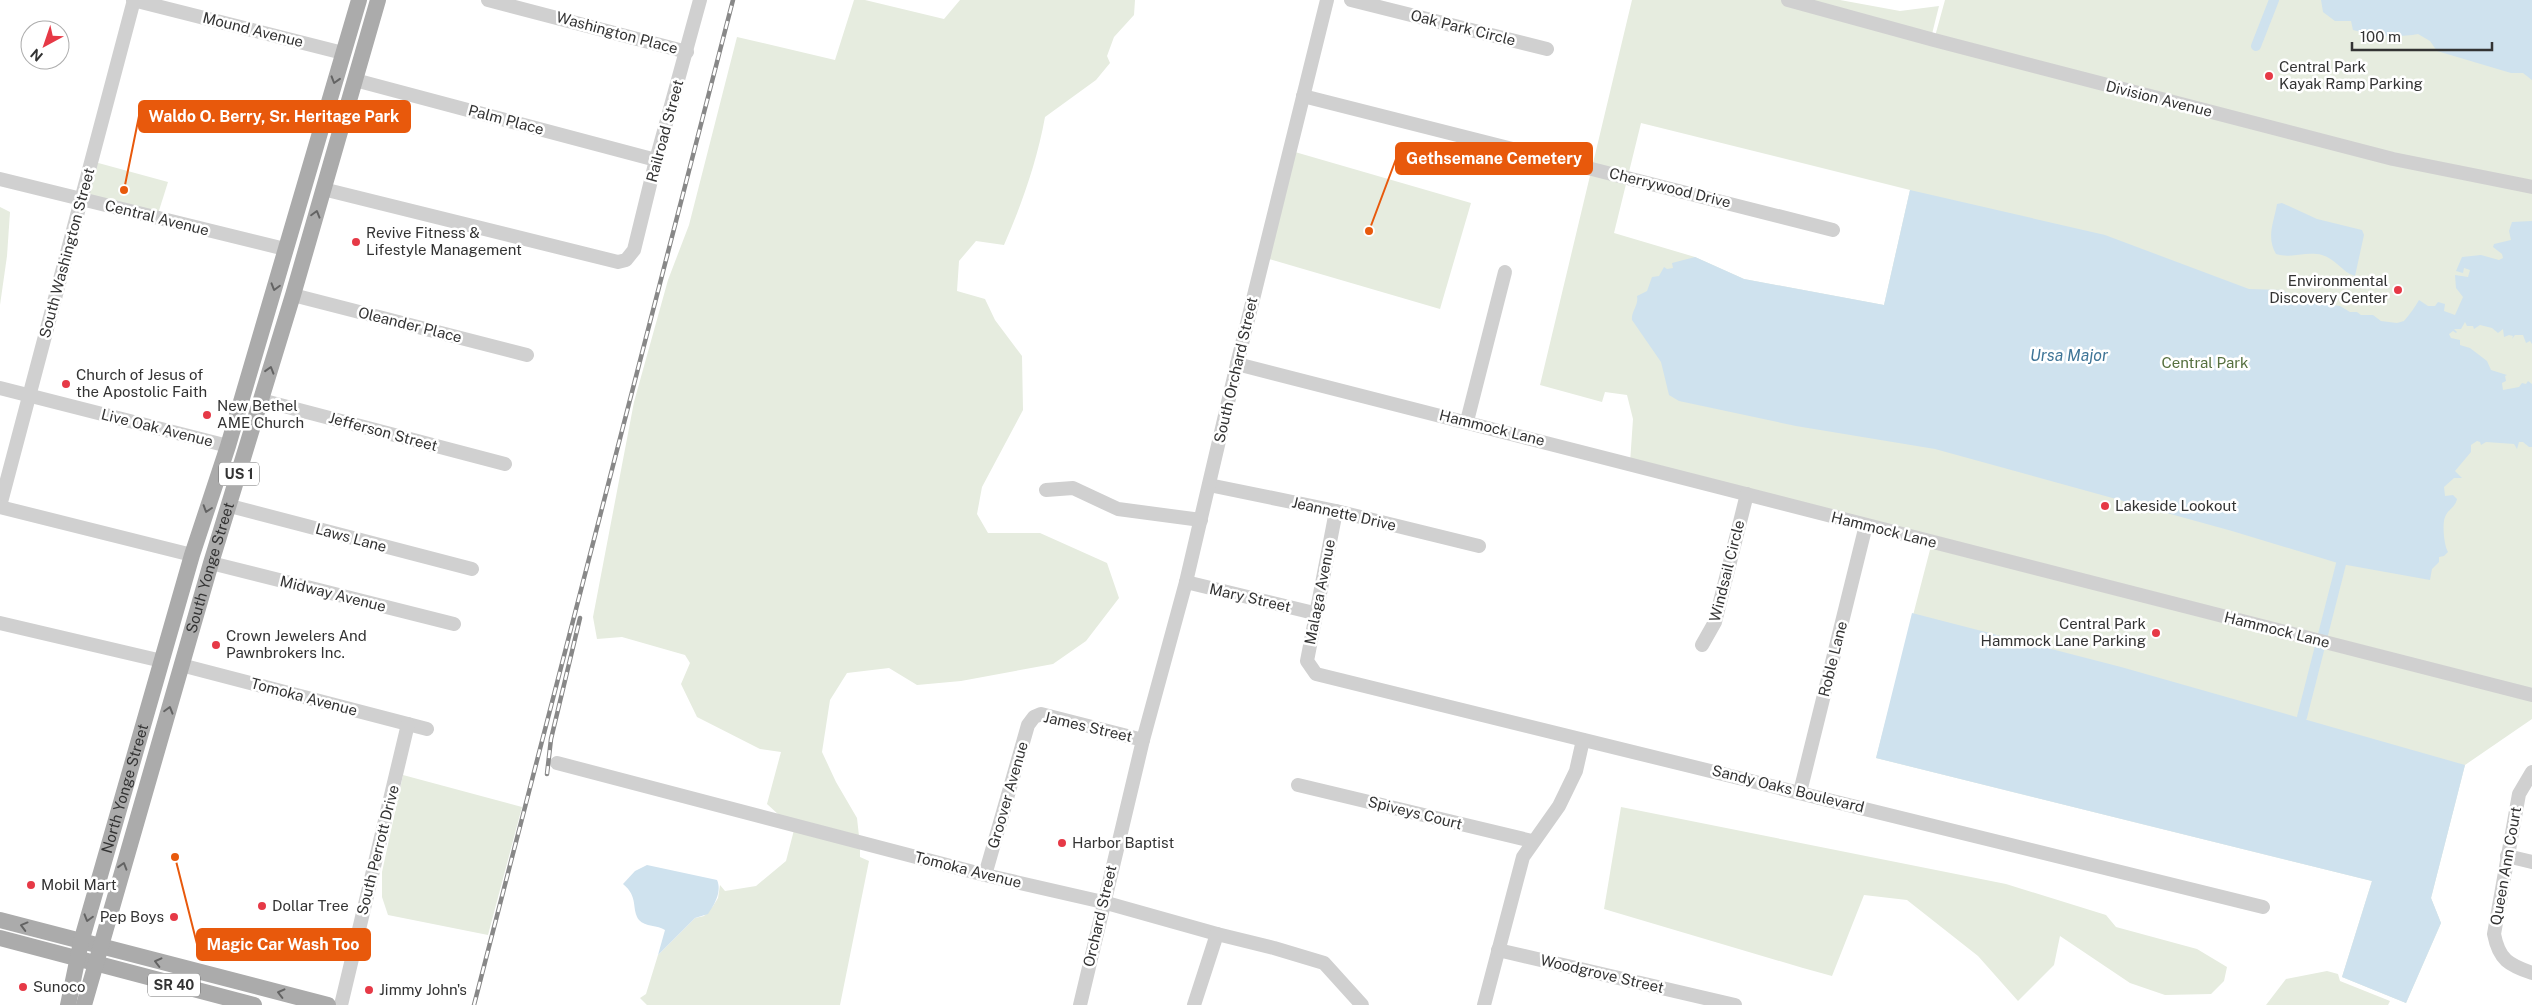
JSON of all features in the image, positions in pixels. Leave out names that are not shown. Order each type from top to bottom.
[{"type":"main road","name":"South Yonge Street","points":[[162,661],[192,555],[228,446],[359,0]]},
{"type":"main road","name":"South Yonge Street","points":[[94,964],[211,563],[230,506],[294,291],[378,0]]},
{"type":"main road","points":[[286,249],[293,264],[294,291]]},
{"type":"main road","points":[[182,666],[174,649],[188,593],[185,583]]},
{"type":"main road","name":"North Yonge Street","points":[[68,1005],[82,942],[162,661]]},
{"type":"main road","name":"SR 40","points":[[0,920],[328,1005]]},
{"type":"main road","name":"SR 40","points":[[0,938],[254,1005]]},
{"type":"main road","name":"US 1","points":[[84,1005],[94,964]]},
{"type":"street","name":"Mound Avenue","points":[[134,0],[343,53]]},
{"type":"street","name":"South Washington Street","points":[[0,507],[134,0]]},
{"type":"street","name":"Washington Place","points":[[488,0],[687,52]]},
{"type":"street","name":"Railroad Street","points":[[323,189],[618,262],[626,260],[634,250],[656,160],[700,0]]},
{"type":"street","name":"South Orchard Street","points":[[1143,740],[1186,582],[1237,364],[1327,0]]},
{"type":"street","name":"Oak Park Circle","points":[[1351,0],[1547,49]]},
{"type":"street","name":"Division Avenue","points":[[1788,0],[1962,48],[2438,170],[2532,187]]},
{"type":"street","name":"Palm Place","points":[[355,80],[656,160]]},
{"type":"street","name":"Cherrywood Drive","points":[[1303,96],[1833,230]]},
{"type":"street","name":"Central Avenue","points":[[0,179],[286,249]]},
{"type":"street","points":[[1468,421],[1505,272]]},
{"type":"street","name":"Oleander Place","points":[[294,291],[527,355]]},
{"type":"street","name":"Hammock Lane","points":[[1237,364],[1468,421],[2532,695]]},
{"type":"street","name":"Live Oak Avenue","points":[[0,388],[228,446]]},
{"type":"street","name":"Jefferson Street","points":[[261,400],[505,464]]},
{"type":"street","name":"Jeannette Drive","points":[[1209,485],[1336,511],[1479,546]]},
{"type":"street","points":[[1046,490],[1073,488],[1118,509],[1201,520]]},
{"type":"street","name":"Windsail Circle","points":[[1702,646],[1715,622],[1747,494]]},
{"type":"street","name":"Laws Lane","points":[[230,506],[472,569]]},
{"type":"street","points":[[0,507],[192,555]]},
{"type":"street","name":"Malaga Avenue","points":[[1314,671],[1306,661],[1314,613],[1336,511]]},
{"type":"street","name":"Roble Lane","points":[[1800,792],[1866,525]]},
{"type":"street","name":"Midway Avenue","points":[[211,563],[454,624]]},
{"type":"street","name":"Mary Street","points":[[1186,582],[1314,613]]},
{"type":"street","points":[[0,623],[162,661]]},
{"type":"street","name":"Tomoka Avenue","points":[[182,666],[427,729]]},
{"type":"street","name":"Sandy Oaks Boulevard","points":[[1314,671],[1316,674],[2263,906]]},
{"type":"street","name":"James Street","points":[[1034,716],[1041,714],[1143,740]]},
{"type":"street","name":"Groover Avenue","points":[[985,875],[1028,725],[1034,716]]},
{"type":"street","name":"South Perrott Drive","points":[[341,1005],[408,724]]},
{"type":"street","name":"Orchard Street","points":[[1080,1005],[1143,740]]},
{"type":"street","points":[[1484,1005],[1523,857],[1532,841],[1559,806],[1576,771],[1583,740]]},
{"type":"street","name":"Tomoka Avenue","points":[[557,763],[985,875],[1103,902],[1274,948],[1324,964],[1362,1005]]},
{"type":"street","name":"Queen Ann Court","points":[[2532,772],[2519,794],[2494,934],[2497,950],[2511,966],[2532,973]]},
{"type":"street","name":"Spiveys Court","points":[[1298,785],[1532,841]]},
{"type":"street","points":[[2507,856],[2532,862]]},
{"type":"street","points":[[1194,1005],[1217,934]]},
{"type":"street","name":"Woodgrove Street","points":[[1498,950],[1735,1005]]},
{"type":"green space","points":[[854,0],[865,0],[944,19],[960,0],[1135,0],[1134,15],[1114,37],[1107,56],[1110,63],[1096,80],[1045,117],[1038,150],[1028,182],[1004,245],[976,241],[959,261],[957,291],[985,299],[995,320],[1022,356],[1023,410],[982,487],[977,514],[988,533],[1040,533],[1107,563],[1119,598],[1086,641],[1053,664],[961,681],[917,685],[889,668],[847,673],[830,700],[822,752],[836,782],[857,818],[859,836],[779,815],[767,804],[781,752],[760,749],[697,717],[681,684],[690,663],[685,655],[622,637],[597,639],[593,617],[634,402],[668,280],[689,225],[737,37],[835,60]]},
{"type":"green space","name":"Central Park","points":[[1632,0],[1789,0],[1934,40],[1945,0],[2532,0],[2532,719],[2465,765],[2431,898],[2441,923],[2406,1003],[2342,977],[2372,881],[1876,758],[1932,542],[1630,463],[1633,419],[1627,395],[1605,392],[1602,402],[1540,385]],"holes":[[[1641,123],[1910,190],[1884,305],[1744,279],[1695,257],[1614,233]]]},
{"type":"green space","points":[[1808,0],[1840,0],[1900,11],[1939,6],[1932,34]]},
{"type":"green space","points":[[1295,152],[1471,203],[1440,309],[1269,259]]},
{"type":"green space","points":[[91,161],[168,182],[157,217],[81,199]]},
{"type":"green space","points":[[0,207],[10,212],[7,256],[0,305]]},
{"type":"green space","points":[[403,775],[522,807],[488,935],[388,915],[382,897],[382,872]]},
{"type":"green space","points":[[1621,807],[2006,884],[2106,915],[2116,927],[2197,949],[2227,967],[2224,981],[2211,994],[2165,995],[2130,983],[2060,936],[2054,965],[2018,1001],[1978,956],[1907,900],[1864,895],[1832,976],[1803,968],[1604,909]]},
{"type":"green space","points":[[794,830],[860,847],[860,857],[869,861],[840,1005],[647,1005],[640,998],[646,994],[658,955],[695,918],[704,916],[713,906],[718,898],[720,885],[725,891],[756,886],[786,861]]},
{"type":"green space","points":[[2327,971],[2338,974],[2340,981],[2390,1001],[2388,1005],[2266,1005],[2286,979]]},
{"type":"water","points":[[2321,0],[2532,0],[2532,80],[2523,73],[2511,73],[2437,51],[2430,41],[2418,34],[2385,36],[2353,30],[2351,21],[2335,21],[2323,12]]},
{"type":"water","name":"Ursa Major","points":[[1910,190],[2105,235],[2249,289],[2282,290],[2297,301],[2311,297],[2320,303],[2340,306],[2350,312],[2357,312],[2361,315],[2373,315],[2381,321],[2397,323],[2404,321],[2419,300],[2428,306],[2435,306],[2438,302],[2445,304],[2444,311],[2455,315],[2463,297],[2456,288],[2455,275],[2468,277],[2470,270],[2464,268],[2463,273],[2456,271],[2462,257],[2481,255],[2499,260],[2503,258],[2502,254],[2493,247],[2494,244],[2511,240],[2509,231],[2512,222],[2532,221],[2532,344],[2530,341],[2526,343],[2523,335],[2515,335],[2512,339],[2513,336],[2504,337],[2503,329],[2498,333],[2492,328],[2480,325],[2474,329],[2473,326],[2467,326],[2465,322],[2461,329],[2454,329],[2456,333],[2453,331],[2449,334],[2451,338],[2460,340],[2460,345],[2470,348],[2487,361],[2491,370],[2507,375],[2505,376],[2506,381],[2502,383],[2503,390],[2519,387],[2522,383],[2526,384],[2528,381],[2532,384],[2532,447],[2523,442],[2519,442],[2517,449],[2514,444],[2486,442],[2481,445],[2477,441],[2471,445],[2471,452],[2455,471],[2462,478],[2454,478],[2444,487],[2445,496],[2453,495],[2457,499],[2444,520],[2448,552],[2444,556],[2439,557],[2439,562],[2432,569],[2430,580],[2341,564],[2232,531],[1935,449],[1796,426],[1679,401],[1669,395],[1661,362],[1632,320],[1637,296],[1647,291],[1652,277],[1659,276],[1664,267],[1667,269],[1673,268],[1672,263],[1695,257],[1744,279],[1884,305]]},
{"type":"water","points":[[2282,203],[2317,219],[2362,230],[2364,235],[2355,276],[2322,255],[2287,256],[2276,254],[2271,235],[2277,204]]},
{"type":"water","points":[[1912,613],[2121,667],[2465,765],[2431,898],[2441,923],[2406,1003],[2342,977],[2372,881],[1876,758]]},
{"type":"water","points":[[647,865],[717,880],[719,889],[708,914],[695,918],[658,955],[665,930],[645,924],[639,920],[635,912],[633,898],[623,884],[635,871]]},
{"type":"waterway","points":[[2256,46],[2274,0]]},
{"type":"waterway","points":[[2302,717],[2341,564]]},
{"type":"railway","points":[[474,1005],[733,0]]},
{"type":"railway","points":[[547,774],[551,739],[580,618]]},
{"type":"place","name":"Central Park Kayak Ramp Parking","points":[[2269,76]]},
{"type":"place","name":"Waldo O. Berry, Sr. Heritage Park","points":[[124,190]]},
{"type":"place","name":"Gethsemane Cemetery","points":[[1369,231]]},
{"type":"place","name":"Revive Fitness & Lifestyle Management","points":[[356,242]]},
{"type":"place","name":"Environmental Discovery Center","points":[[2398,290]]},
{"type":"place","name":"Church of Jesus of the Apostolic Faith","points":[[66,384]]},
{"type":"place","name":"New Bethel AME Church","points":[[207,415]]},
{"type":"place","name":"Lakeside Lookout","points":[[2105,506]]},
{"type":"place","name":"Central Park Hammock Lane Parking","points":[[2156,633]]},
{"type":"place","name":"Crown Jewelers And Pawnbrokers Inc.","points":[[216,645]]},
{"type":"place","name":"Harbor Baptist","points":[[1062,843]]},
{"type":"place","name":"Magic Car Wash Too","points":[[175,857]]},
{"type":"place","name":"Mobil Mart","points":[[31,885]]},
{"type":"place","name":"Dollar Tree","points":[[262,906]]},
{"type":"place","name":"Pep Boys","points":[[174,917]]},
{"type":"place","name":"Sunoco","points":[[23,987]]},
{"type":"place","name":"Jimmy John's","points":[[369,990]]}]
